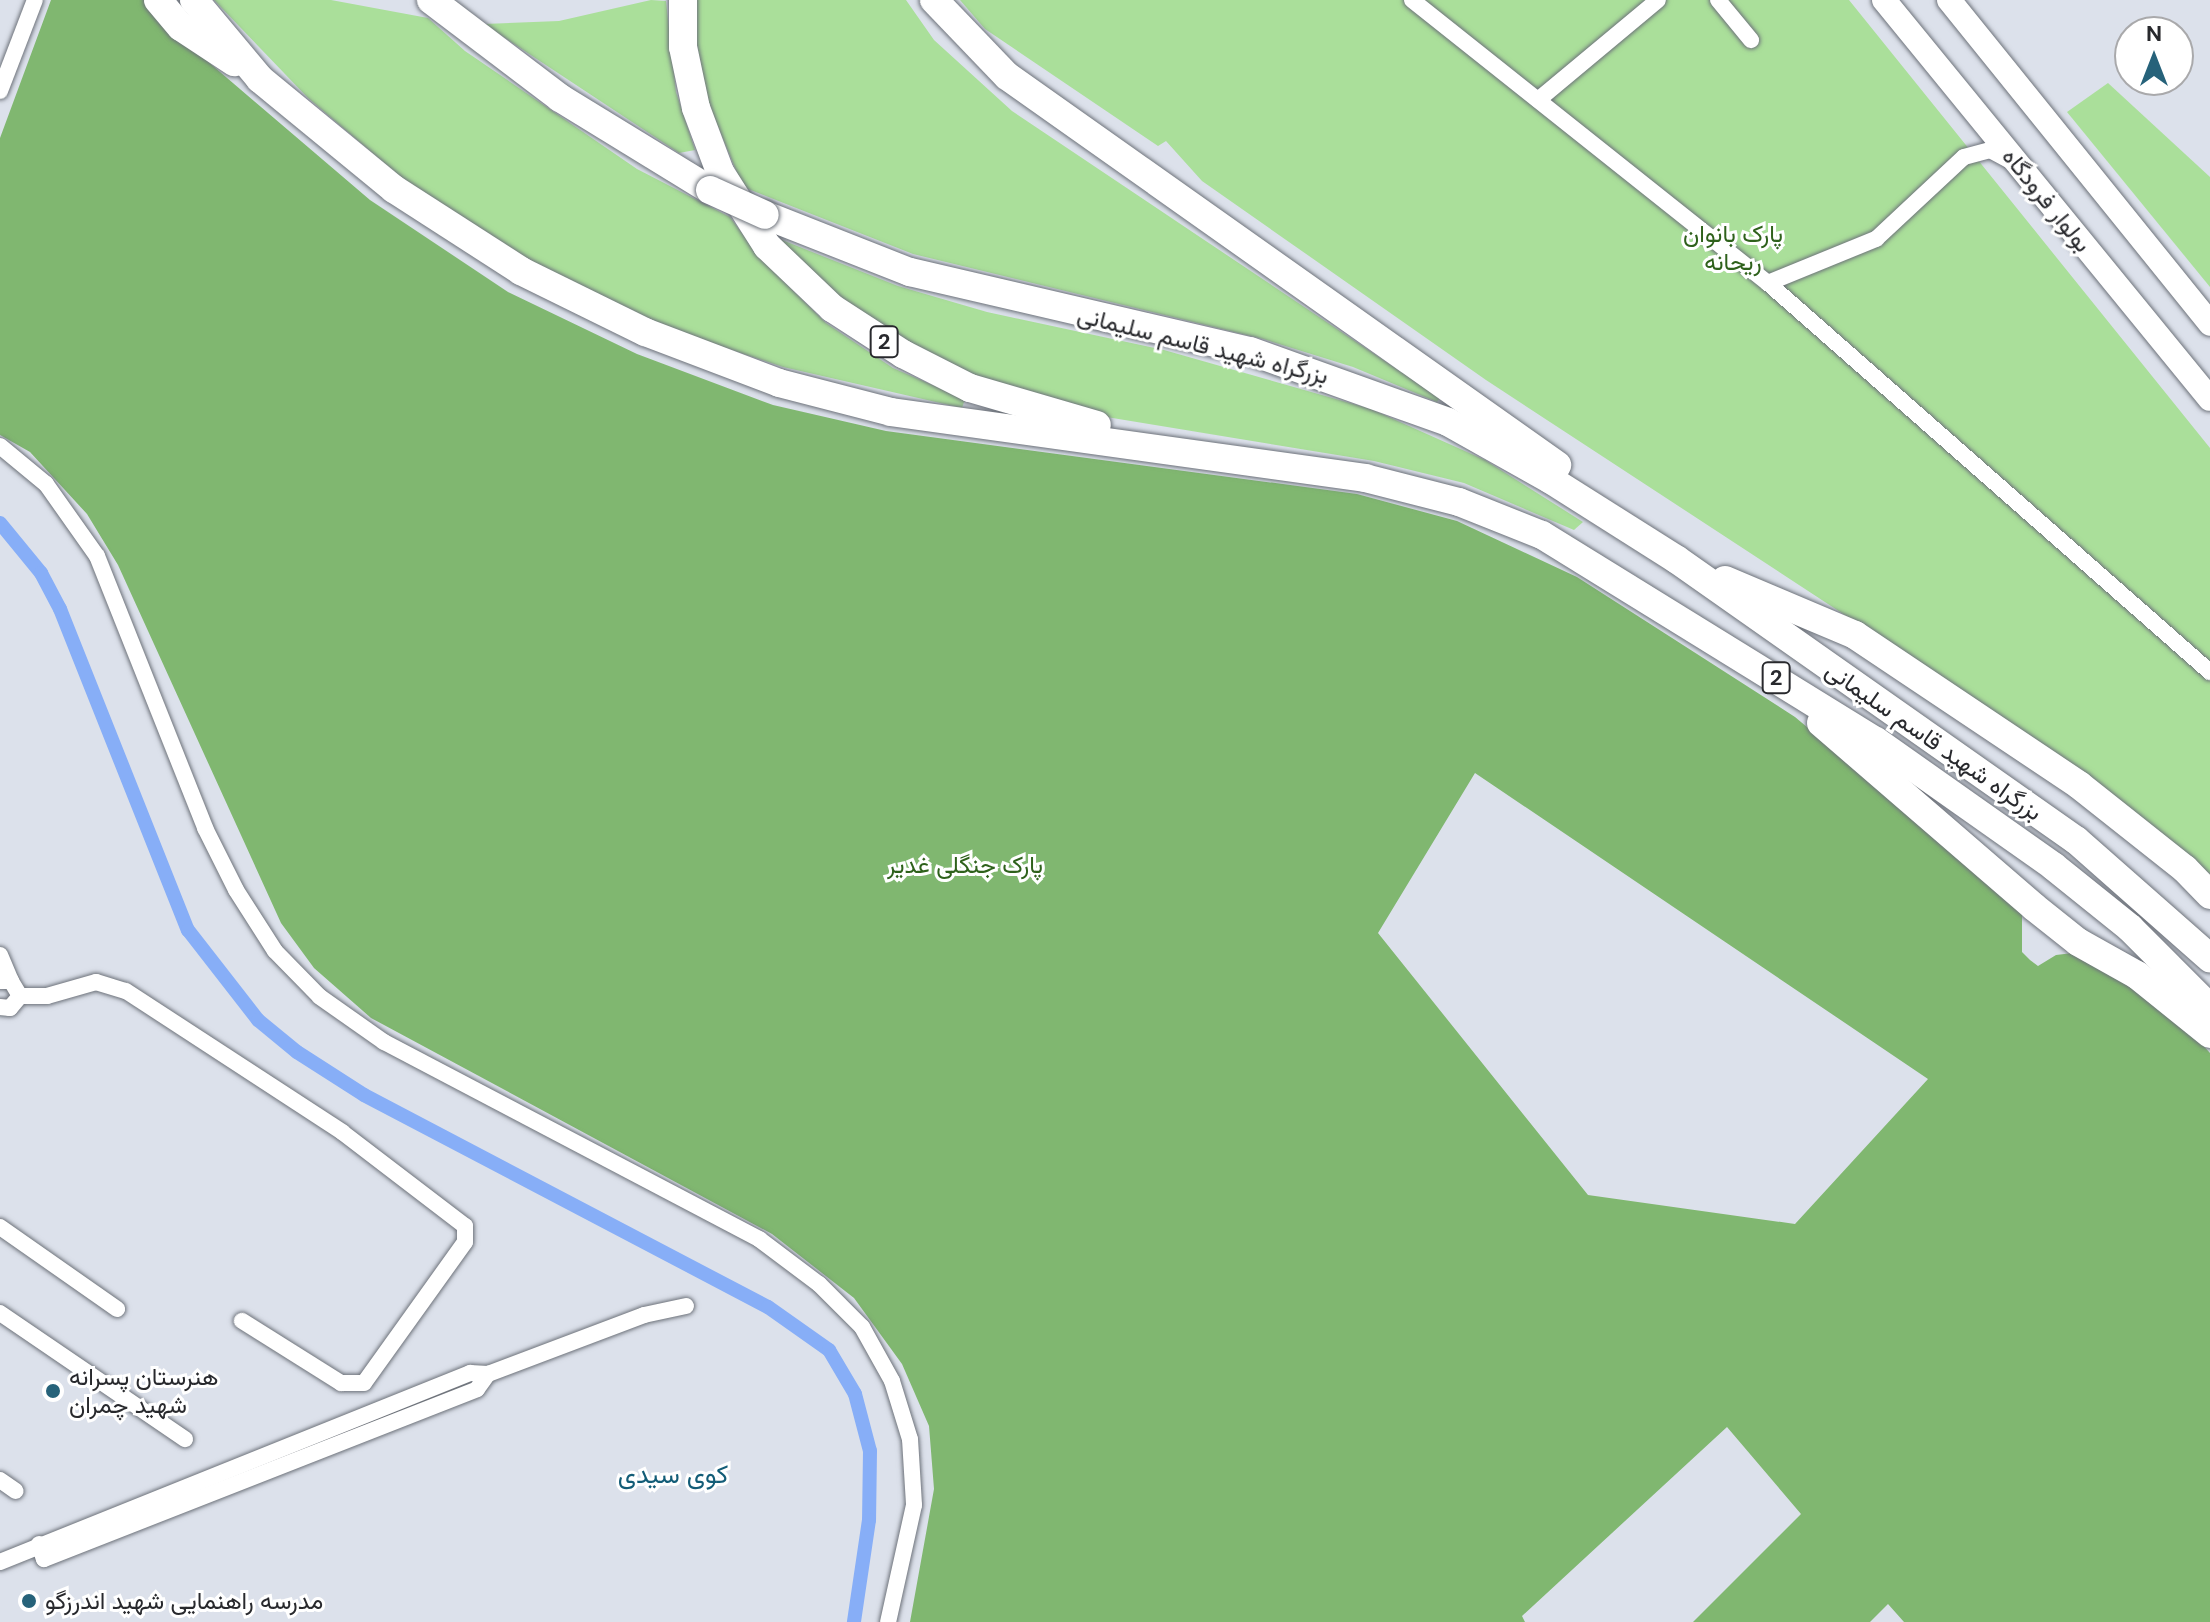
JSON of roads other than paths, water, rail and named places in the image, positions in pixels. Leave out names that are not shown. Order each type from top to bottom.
[{"type":"highway","points":[[158,0],[181,27],[260,79],[394,189],[521,271],[645,332],[779,383],[891,412],[1280,464]]},
{"type":"highway","points":[[194,0],[260,79]]},
{"type":"highway","name":"2","points":[[683,0],[683,47],[696,108],[720,172],[767,246],[832,308],[903,354],[970,388],[1065,418],[1280,464]]},
{"type":"highway","points":[[934,0],[1007,76],[1549,458],[1676,559],[1855,635],[2079,785],[2185,869],[2210,895]]},
{"type":"highway","name":"بزرگراه شهید قاسم سلیمانی","points":[[446,1],[560,98],[710,190],[765,215],[910,272],[1250,351],[1349,383],[1448,422],[1551,480],[1676,559],[2076,840],[2210,958]]},
{"type":"highway","name":"بزرگراه شهید قاسم سلیمانی","points":[[1280,464],[1365,478],[1459,502],[1542,535],[1876,741],[2053,866],[2130,928],[2210,1008]]},
{"type":"highway","points":[[1747,660],[2034,907],[2078,942],[2137,975],[2210,1034]]},
{"type":"main road","name":"بولوار فرودگاه","points":[[1884,0],[2210,399]]},
{"type":"main road","name":"بولوار فرودگاه","points":[[1949,0],[2210,324]]},
{"type":"street","points":[[0,91],[35,0]]},
{"type":"street","points":[[1412,0],[1768,283],[2210,672]]},
{"type":"street","points":[[1538,100],[1658,0]]},
{"type":"street","points":[[1718,0],[1751,40]]},
{"type":"street","points":[[1768,283],[1876,239],[1964,157],[1990,150],[2018,166]]},
{"type":"street","points":[[0,446],[46,484],[97,556],[205,828],[236,890],[275,951],[320,997],[384,1042],[759,1239],[819,1284],[862,1327],[892,1381],[910,1439],[914,1505],[888,1622]]},
{"type":"street","points":[[0,955],[10,986],[10,1008],[0,1007]]},
{"type":"street","points":[[10,986],[47,996],[96,982],[126,991],[342,1132],[465,1226],[465,1242],[364,1383],[341,1383],[242,1321]]},
{"type":"street","points":[[0,1227],[117,1309]]},
{"type":"street","points":[[0,1562],[470,1373],[488,1374],[644,1315],[686,1306]]},
{"type":"street","points":[[0,1313],[185,1439]]},
{"type":"street","points":[[0,1480],[16,1491]]},
{"type":"waterway","points":[[0,523],[41,573],[60,609],[188,930],[258,1020],[297,1052],[364,1095],[768,1307],[829,1350],[855,1394],[870,1451],[869,1520],[854,1622]]},
{"type":"place","name":"هنرستان پسرانه شهید چمران","points":[[53,1391]]},
{"type":"place","name":"مدرسه راهنمایی شهید اندرزگو","points":[[29,1601]]},
{"type":"district","name":"کوی سیدی","points":[[673,1475]]},
{"type":"park label","name":"پارک بانوان ریحانه","points":[[1733,248]]},
{"type":"park label","name":"پارک جنگلی غدیر","points":[[965,865]]}]
